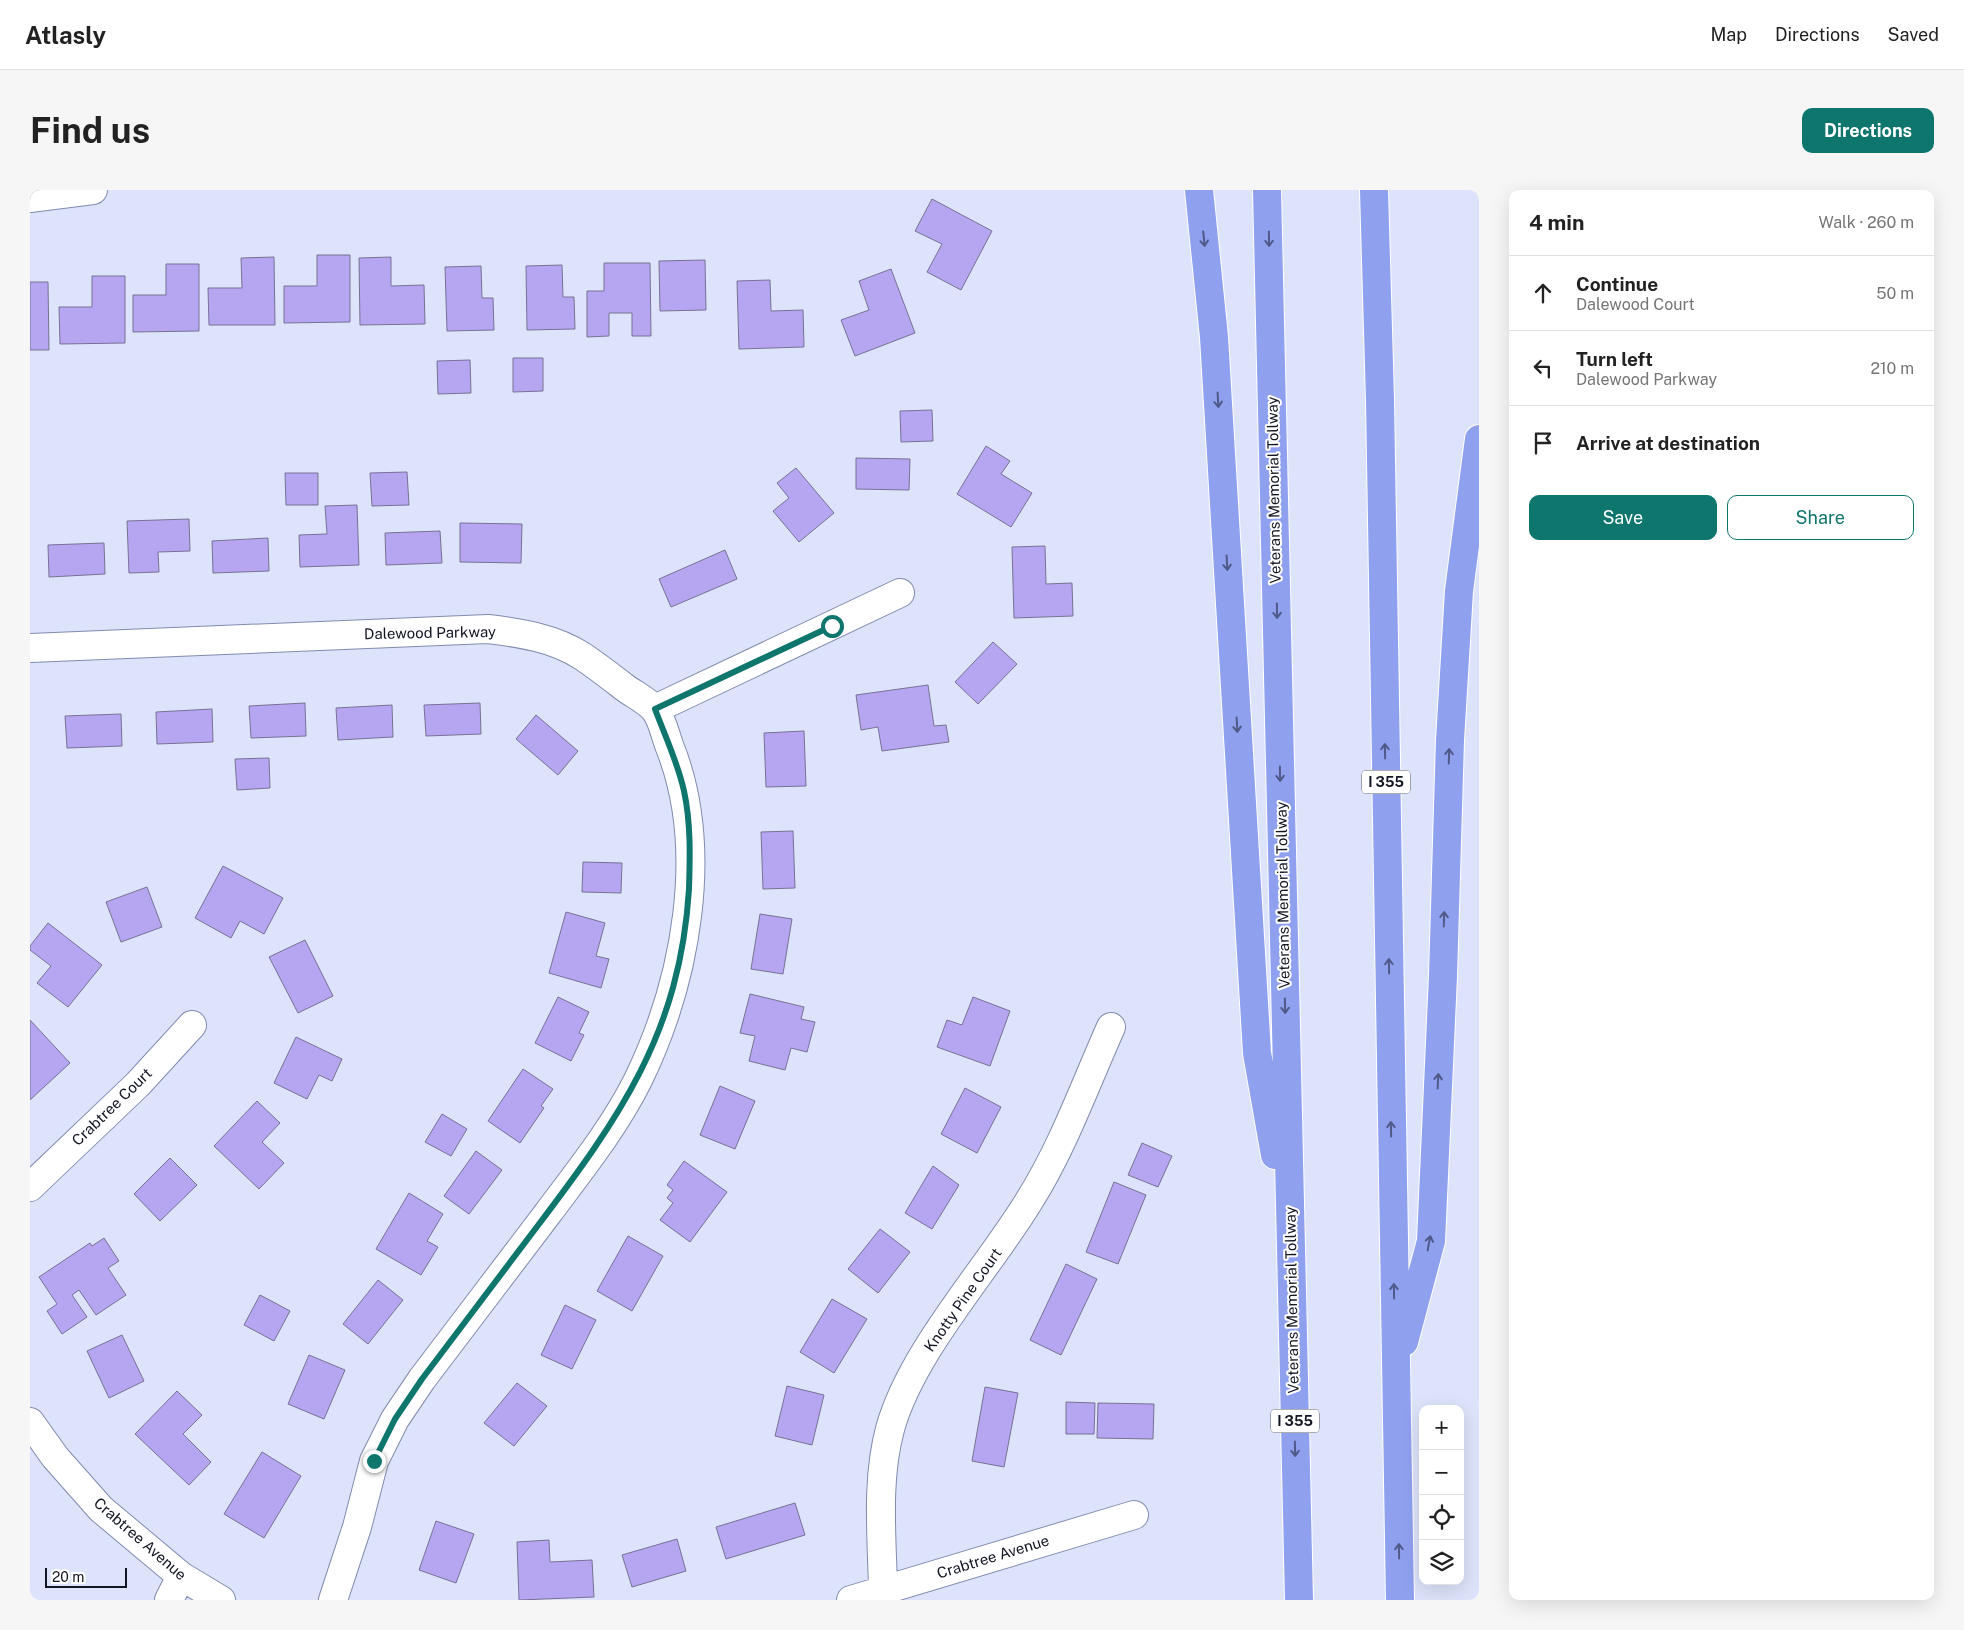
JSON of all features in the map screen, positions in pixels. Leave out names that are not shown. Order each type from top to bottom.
[{"type":"highway","points":[[1199,190],[1214,337],[1257,1053],[1290,1243]]},
{"type":"highway","name":"Veterans Memorial Tollway","points":[[1268,190],[1299,1600]]},
{"type":"highway","name":"I 355","points":[[1374,190],[1380,410],[1400,1600]]},
{"type":"highway","points":[[1395,1375],[1431,1241],[1450,740],[1459,591],[1479,439]]},
{"type":"street","points":[[30,198],[93,190]]},
{"type":"street","points":[[332,1600],[357,1526],[374,1461],[395,1419],[422,1379],[609,1128],[637,1081],[658,1034],[680,960],[687,916],[690,871],[689,830],[684,791],[675,759],[655,709],[900,593]]},
{"type":"street","name":"Dalewood Parkway","points":[[30,648],[488,629],[541,638],[581,655],[655,709]]},
{"type":"street","name":"Crabtree Court","points":[[30,1187],[138,1084],[192,1025]]},
{"type":"street","name":"Knotty Pine Court","points":[[882,1590],[882,1468],[890,1428],[904,1392],[936,1336],[1004,1241],[1031,1199],[1056,1152],[1111,1027]]},
{"type":"street","name":"Crabtree Avenue","points":[[30,1422],[55,1457],[175,1588],[221,1600]]},
{"type":"street","name":"Crabtree Avenue","points":[[851,1600],[1134,1515]]},
{"type":"building","points":[[932,199],[992,231],[961,290],[927,272],[942,244],[915,231]]},
{"type":"building","points":[[317,255],[350,255],[350,322],[284,323],[284,286],[317,286]]},
{"type":"building","points":[[274,257],[275,325],[209,325],[208,288],[242,288],[241,258]]},
{"type":"building","points":[[391,257],[391,286],[424,285],[425,324],[360,325],[359,258]]},
{"type":"building","points":[[705,260],[706,310],[660,311],[659,261]]},
{"type":"building","points":[[604,263],[650,263],[651,336],[632,336],[632,313],[609,313],[609,336],[587,337],[587,291],[604,291]]},
{"type":"building","points":[[166,264],[199,264],[199,331],[133,332],[133,295],[166,295]]},
{"type":"building","points":[[562,265],[563,297],[574,297],[575,329],[527,330],[526,266]]},
{"type":"building","points":[[481,266],[482,298],[493,298],[494,330],[447,331],[445,267]]},
{"type":"building","points":[[891,269],[915,333],[855,356],[841,320],[869,310],[859,281]]},
{"type":"building","points":[[92,276],[125,276],[125,343],[60,344],[59,307],[92,307]]},
{"type":"building","points":[[770,280],[771,311],[803,310],[804,347],[739,349],[737,281]]},
{"type":"building","points":[[30,282],[48,282],[49,350],[30,350]]},
{"type":"building","points":[[513,358],[543,358],[543,391],[513,392]]},
{"type":"building","points":[[470,360],[471,393],[438,394],[437,361]]},
{"type":"building","points":[[932,410],[933,441],[901,442],[900,411]]},
{"type":"building","points":[[986,446],[1010,461],[1001,474],[1032,493],[1011,527],[957,494]]},
{"type":"building","points":[[856,458],[910,459],[909,490],[856,489]]},
{"type":"building","points":[[796,468],[834,513],[799,542],[773,511],[789,498],[777,483]]},
{"type":"building","points":[[407,472],[409,505],[372,506],[370,473]]},
{"type":"building","points":[[285,473],[318,473],[318,505],[286,505]]},
{"type":"building","points":[[357,505],[359,565],[300,567],[299,535],[327,534],[325,506]]},
{"type":"building","points":[[189,519],[190,551],[158,552],[159,572],[129,573],[127,521]]},
{"type":"building","points":[[460,523],[522,524],[521,563],[460,562]]},
{"type":"building","points":[[440,531],[442,563],[386,565],[385,533]]},
{"type":"building","points":[[268,538],[269,571],[213,573],[212,541]]},
{"type":"building","points":[[104,543],[105,574],[49,577],[48,545]]},
{"type":"building","points":[[1045,546],[1046,584],[1072,583],[1073,616],[1014,618],[1012,547]]},
{"type":"building","points":[[725,550],[737,579],[671,607],[659,579]]},
{"type":"building","points":[[993,642],[1017,664],[978,704],[955,682]]},
{"type":"building","points":[[928,685],[934,726],[946,725],[949,742],[882,751],[878,727],[861,730],[856,695]]},
{"type":"building","points":[[305,703],[306,736],[251,738],[249,706]]},
{"type":"building","points":[[480,703],[481,734],[426,736],[424,705]]},
{"type":"building","points":[[392,705],[393,737],[338,740],[336,708]]},
{"type":"building","points":[[212,709],[213,742],[157,744],[156,712]]},
{"type":"building","points":[[121,714],[122,746],[67,748],[65,716]]},
{"type":"building","points":[[536,715],[578,751],[558,775],[516,739]]},
{"type":"building","points":[[804,731],[806,786],[766,787],[764,733]]},
{"type":"building","points":[[269,758],[270,788],[237,790],[235,759]]},
{"type":"building","points":[[793,831],[795,888],[763,889],[761,832]]},
{"type":"building","points":[[583,862],[622,863],[621,893],[582,892]]},
{"type":"building","points":[[223,866],[283,898],[264,934],[240,921],[231,938],[195,918]]},
{"type":"building","points":[[147,887],[162,927],[121,942],[106,902]]},
{"type":"building","points":[[566,912],[605,923],[596,956],[609,959],[601,988],[549,973]]},
{"type":"building","points":[[760,914],[792,919],[783,974],[751,969]]},
{"type":"building","points":[[48,923],[102,965],[68,1007],[37,983],[51,966],[30,950],[30,946]]},
{"type":"building","points":[[305,940],[333,996],[298,1013],[269,957]]},
{"type":"building","points":[[750,994],[804,1007],[801,1019],[815,1022],[807,1052],[791,1048],[785,1070],[749,1061],[755,1036],[740,1033]]},
{"type":"building","points":[[558,997],[589,1012],[579,1033],[584,1035],[571,1061],[535,1043]]},
{"type":"building","points":[[973,997],[1010,1011],[990,1066],[937,1047],[947,1020],[962,1025]]},
{"type":"building","points":[[30,1020],[70,1063],[30,1100]]},
{"type":"building","points":[[296,1037],[342,1059],[332,1081],[319,1075],[307,1099],[274,1083]]},
{"type":"building","points":[[523,1069],[553,1089],[541,1106],[544,1108],[520,1143],[488,1121]]},
{"type":"building","points":[[720,1086],[755,1101],[735,1149],[700,1135]]},
{"type":"building","points":[[965,1088],[1001,1107],[977,1153],[941,1134]]},
{"type":"building","points":[[257,1101],[280,1123],[262,1142],[284,1163],[259,1189],[214,1146]]},
{"type":"building","points":[[442,1114],[467,1129],[451,1156],[425,1142]]},
{"type":"building","points":[[1142,1143],[1172,1156],[1158,1187],[1128,1175]]},
{"type":"building","points":[[476,1151],[502,1170],[469,1214],[444,1196]]},
{"type":"building","points":[[170,1158],[197,1185],[160,1221],[134,1194]]},
{"type":"building","points":[[684,1161],[727,1192],[690,1242],[660,1220],[673,1203],[667,1198],[673,1190],[667,1185]]},
{"type":"building","points":[[933,1166],[959,1185],[932,1229],[905,1213]]},
{"type":"building","points":[[1114,1182],[1146,1195],[1118,1264],[1086,1252]]},
{"type":"building","points":[[409,1193],[443,1214],[427,1241],[438,1247],[421,1275],[376,1249]]},
{"type":"building","points":[[880,1229],[910,1252],[878,1293],[848,1269]]},
{"type":"building","points":[[628,1236],[663,1256],[632,1311],[597,1291]]},
{"type":"building","points":[[104,1238],[119,1261],[108,1268],[126,1295],[96,1315],[79,1290],[72,1295],[87,1317],[62,1334],[47,1311],[57,1304],[39,1277],[90,1243],[92,1246]]},
{"type":"building","points":[[1066,1264],[1097,1279],[1061,1355],[1030,1340]]},
{"type":"building","points":[[378,1280],[403,1300],[368,1344],[343,1324]]},
{"type":"building","points":[[260,1295],[290,1311],[274,1341],[244,1325]]},
{"type":"building","points":[[832,1299],[867,1319],[834,1373],[800,1352]]},
{"type":"building","points":[[565,1305],[596,1320],[572,1369],[541,1355]]},
{"type":"building","points":[[122,1335],[144,1381],[109,1398],[87,1351]]},
{"type":"building","points":[[309,1355],[345,1370],[324,1419],[288,1404]]},
{"type":"building","points":[[517,1383],[547,1406],[514,1446],[484,1423]]},
{"type":"building","points":[[787,1386],[824,1395],[812,1445],[775,1436]]},
{"type":"building","points":[[985,1387],[1018,1393],[1004,1467],[972,1461]]},
{"type":"building","points":[[177,1391],[202,1415],[183,1434],[211,1462],[189,1485],[135,1434]]},
{"type":"building","points":[[1066,1402],[1095,1403],[1094,1434],[1066,1434]]},
{"type":"building","points":[[1098,1403],[1154,1404],[1153,1439],[1097,1438]]},
{"type":"building","points":[[262,1452],[301,1476],[264,1538],[224,1514]]},
{"type":"building","points":[[795,1503],[805,1535],[726,1559],[716,1527]]},
{"type":"building","points":[[436,1521],[474,1534],[456,1583],[419,1570]]},
{"type":"building","points":[[677,1539],[686,1571],[632,1587],[622,1555]]},
{"type":"building","points":[[549,1540],[550,1562],[592,1560],[594,1597],[519,1600],[517,1542]]},
{"type":"route","points":[[374,1461],[395,1419],[422,1379],[609,1128],[637,1081],[658,1034],[680,960],[687,916],[690,871],[689,830],[684,791],[675,759],[655,709],[832,626]]}]
